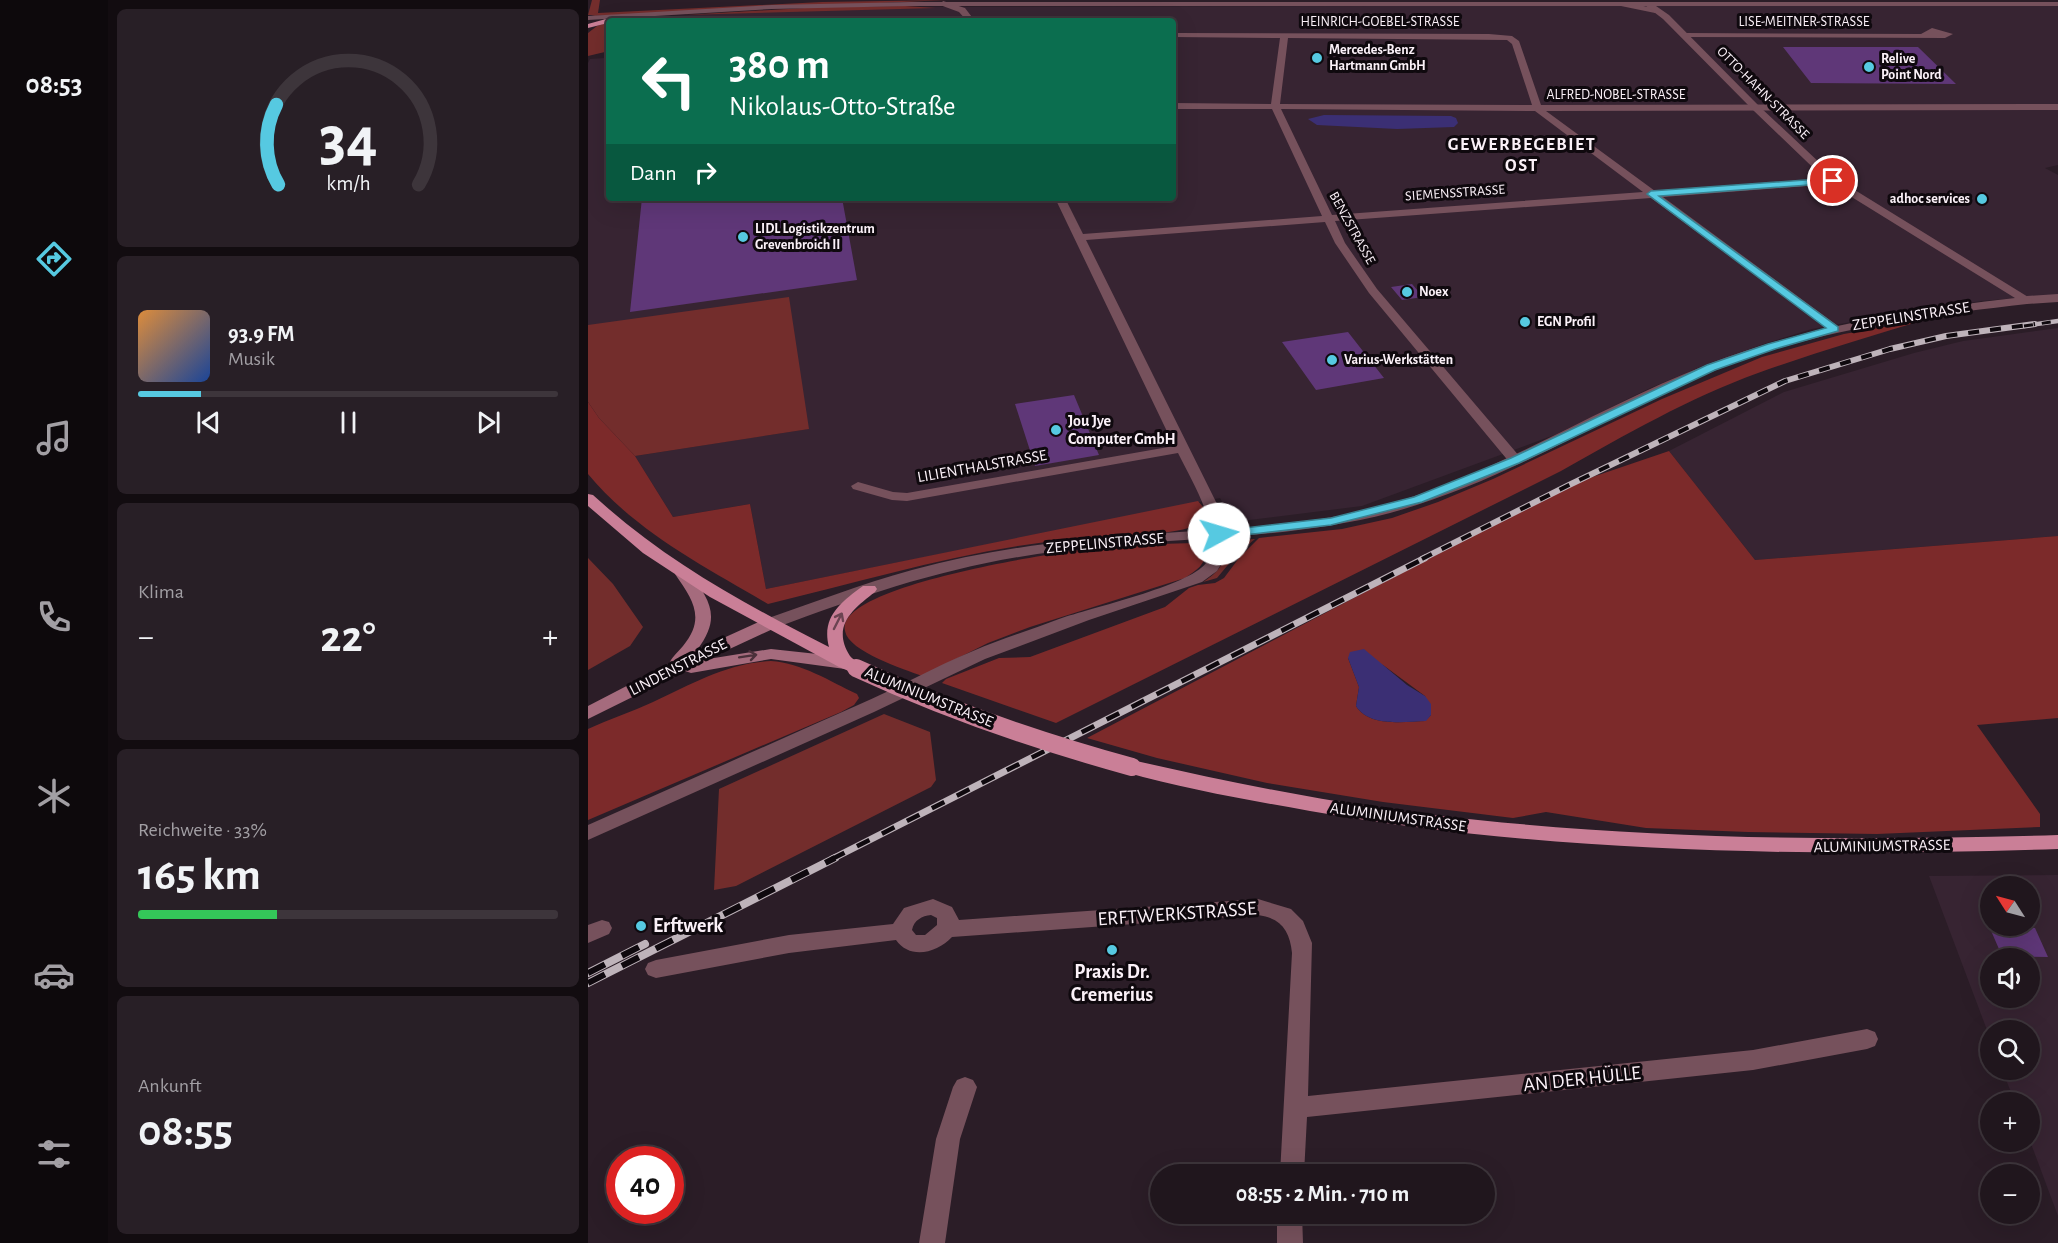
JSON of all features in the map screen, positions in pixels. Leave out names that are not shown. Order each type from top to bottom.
[{"type":"main road","points":[[588,26],[606,21]]},
{"type":"main road","name":"ALUMINIUMSTRASSE","points":[[588,498],[641,544],[683,574],[769,624],[850,665],[915,694],[1011,729],[1132,767],[1246,793],[1369,814],[1474,828],[1552,835],[1828,848],[2056,843]]},
{"type":"main road","points":[[670,671],[693,645],[705,627],[700,598],[683,574]]},
{"type":"main road","points":[[850,665],[834,643],[833,628],[849,604],[869,589]]},
{"type":"main road","name":"LINDENSTRASSE","points":[[588,713],[769,624]]},
{"type":"main road","points":[[670,671],[764,654],[786,654],[850,665]]},
{"type":"street","points":[[588,19],[795,6],[943,3],[1624,4],[1646,2]]},
{"type":"street","name":"OTTO-HAHN-STRASSE","points":[[1646,2],[1656,7],[1757,109],[1833,181],[2027,300]]},
{"type":"street","points":[[962,4],[969,18]]},
{"type":"street","name":"OTTO-HAHN-STRASSE","points":[[1624,4],[1656,7]]},
{"type":"street","points":[[1656,7],[2058,4]]},
{"type":"street","points":[[621,18],[655,14]]},
{"type":"street","points":[[588,19],[606,19]]},
{"type":"street","name":"HEINRICH-GOEBEL-STRASSE","points":[[1176,35],[1489,36],[1511,39],[1516,43],[1537,108]]},
{"type":"street","points":[[1275,106],[1284,35]]},
{"type":"street","name":"LISE-MEITNER-STRASSE","points":[[1684,35],[1923,36]]},
{"type":"street","name":"ALFRED-NOBEL-STRASSE","points":[[1176,106],[2058,108]]},
{"type":"street","name":"BENZSTRASSE","points":[[1275,106],[1327,218],[1348,257],[1515,460]]},
{"type":"street","points":[[1537,108],[1834,329]]},
{"type":"street","name":"SIEMENSSTRASSE","points":[[1080,237],[1833,181]]},
{"type":"street","points":[[588,833],[868,708],[979,655],[1063,623],[1171,589],[1196,579],[1211,568],[1219,554],[1219,534],[1213,510],[1062,201]]},
{"type":"street","name":"ZEPPELINSTRASSE","points":[[769,624],[869,589],[942,568],[1043,549],[1309,525],[1363,515],[1434,494],[1515,460],[1711,368],[1771,346],[1834,329],[1925,313],[2058,298]]},
{"type":"street","name":"LILIENTHALSTRASSE","points":[[858,486],[892,496],[908,497],[1184,448]]},
{"type":"street","points":[[901,932],[905,919],[910,914],[933,907],[945,912],[948,917],[946,929]]},
{"type":"street","name":"ERFTWERKSTRASSE","points":[[656,969],[789,944],[901,932],[907,941],[921,944],[936,940],[946,929],[980,920],[1258,907],[1279,911],[1290,918],[1297,927],[1303,948],[1292,1164]]},
{"type":"street","name":"AN DER HÜLLE","points":[[1295,1108],[1753,1060],[1868,1039]]},
{"type":"street","points":[[932,1243],[948,1139],[965,1087]]},
{"type":"street","points":[[1290,1224],[1290,1243]]},
{"type":"shaded area","points":[[592,0],[600,0],[598,13],[822,2],[947,0],[591,16],[595,15],[588,15]]},
{"type":"shaded area","points":[[2058,5],[2058,165],[2045,168],[2058,175],[2058,295],[1981,301],[1812,329],[1710,363],[1648,389],[1557,434],[1362,506],[1233,522],[1220,498],[766,589],[750,504],[673,517],[635,456],[808,429],[588,325],[588,63],[590,59],[606,56],[606,201],[1176,201],[1176,18],[640,18],[822,7]]},
{"type":"shaded area","points":[[822,7],[936,8],[684,15]]},
{"type":"shaded area","points":[[606,23],[606,52],[588,56],[588,33]]},
{"type":"shaded area","points":[[1324,115],[1451,116],[1456,118],[1458,123],[1454,127],[1397,129],[1317,125],[1308,119]]},
{"type":"shaded area","points":[[789,297],[809,429],[635,456],[599,418],[588,402],[588,325]]},
{"type":"shaded area","points":[[1924,320],[1779,366],[1707,394],[1561,471],[1056,723],[942,683],[946,679],[999,658],[1030,657],[1165,607],[1189,588],[1215,583],[1224,578],[1239,558],[1259,538],[1342,529],[1392,518],[1493,479],[1662,399],[1762,357],[1844,334]]},
{"type":"shaded area","points":[[2058,328],[2058,536],[1755,560],[1669,451],[1784,392],[1914,353],[1963,341]]},
{"type":"shaded area","points":[[588,402],[599,418],[635,456],[673,517],[750,504],[766,589],[1198,501],[1203,507],[1202,521],[1193,526],[1161,533],[1072,539],[995,550],[919,566],[768,604],[696,562],[649,530],[627,513],[588,474]]},
{"type":"shaded area","points":[[1669,451],[1755,560],[2058,536],[2058,718],[1977,725],[2040,814],[2040,827],[1877,834],[1748,832],[1646,828],[1546,812],[1513,818],[1383,802],[1267,783],[1157,758],[1087,738],[1569,485]],"holes":[[[1348,658],[1383,665],[1425,696],[1431,715],[1425,721],[1378,720],[1362,713],[1356,706],[1359,687]]]},
{"type":"shaded area","points":[[1255,539],[1237,554],[1217,578],[1203,582],[1220,567],[1228,545],[1234,545],[1234,540]]},
{"type":"shaded area","points":[[1202,544],[1207,550],[1206,555],[1200,567],[1185,578],[1030,627],[988,643],[922,676],[866,653],[849,639],[845,631],[851,614],[874,599],[953,574],[1039,556],[1094,548]]},
{"type":"shaded area","points":[[588,558],[613,584],[643,627],[630,646],[588,670]]},
{"type":"shaded area","points":[[1364,649],[1407,685],[1425,696],[1431,704],[1431,715],[1426,721],[1388,722],[1362,713],[1356,706],[1359,687],[1348,658],[1350,652]]},
{"type":"shaded area","points":[[771,661],[794,665],[815,673],[857,694],[859,698],[854,705],[841,712],[588,820],[588,729],[725,670]]},
{"type":"shaded area","points":[[884,714],[930,732],[936,780],[931,787],[736,886],[714,890],[719,789]]},
{"type":"shaded area","points":[[2058,875],[2058,1216],[2034,1152],[2040,1152],[2040,1092],[2011,1092],[2006,1080],[2040,1080],[2040,1020],[1983,1020],[1929,876]]},
{"type":"building","name":"Relive Point Nord","points":[[1783,47],[1918,47],[1956,84],[1811,83]]},
{"type":"building","name":"LIDL Logistikzentrum Grevenbroich II","points":[[642,201],[843,201],[857,280],[630,312]]},
{"type":"building","name":"Noex","points":[[1412,284],[1423,297],[1402,300],[1391,287]]},
{"type":"building","name":"Varius-Werkstätten","points":[[1348,332],[1384,378],[1316,390],[1282,342]]},
{"type":"building","name":"Jou Jye Computer GmbH","points":[[1074,395],[1099,455],[1035,466],[1015,404]]},
{"type":"building","points":[[1993,936],[2039,936],[2048,957],[2040,957],[2040,948],[1999,948]]},
{"type":"railway","points":[[2024,326],[2058,321]]},
{"type":"railway","points":[[1422,559],[1785,381],[1890,349],[1946,336],[2035,324]]},
{"type":"railway","points":[[832,859],[1425,558]]},
{"type":"railway","points":[[588,983],[835,858]]},
{"type":"railway","points":[[588,973],[645,944]]},
{"type":"place","name":"Mercedes-Benz Hartmann GmbH","points":[[1317,58]]},
{"type":"place","name":"Relive Point Nord","points":[[1869,67]]},
{"type":"place","name":"adhoc services","points":[[1982,199]]},
{"type":"place","name":"LIDL Logistikzentrum Grevenbroich II","points":[[743,237]]},
{"type":"place","name":"Noex","points":[[1407,292]]},
{"type":"place","name":"EGN Profil","points":[[1525,322]]},
{"type":"place","name":"Varius-Werkstätten","points":[[1332,360]]},
{"type":"place","name":"Jou Jye Computer GmbH","points":[[1056,430]]},
{"type":"place","name":"Erftwerk","points":[[641,926]]},
{"type":"place","name":"Praxis Dr. Cremerius","points":[[1112,950]]},
{"type":"district","name":"GEWERBEGEBIET OST","points":[[1522,155]]},
{"type":"route","points":[[1219,534],[1331,522],[1418,499],[1515,460],[1711,368],[1771,346],[1834,329],[1651,194],[1833,181]]}]
